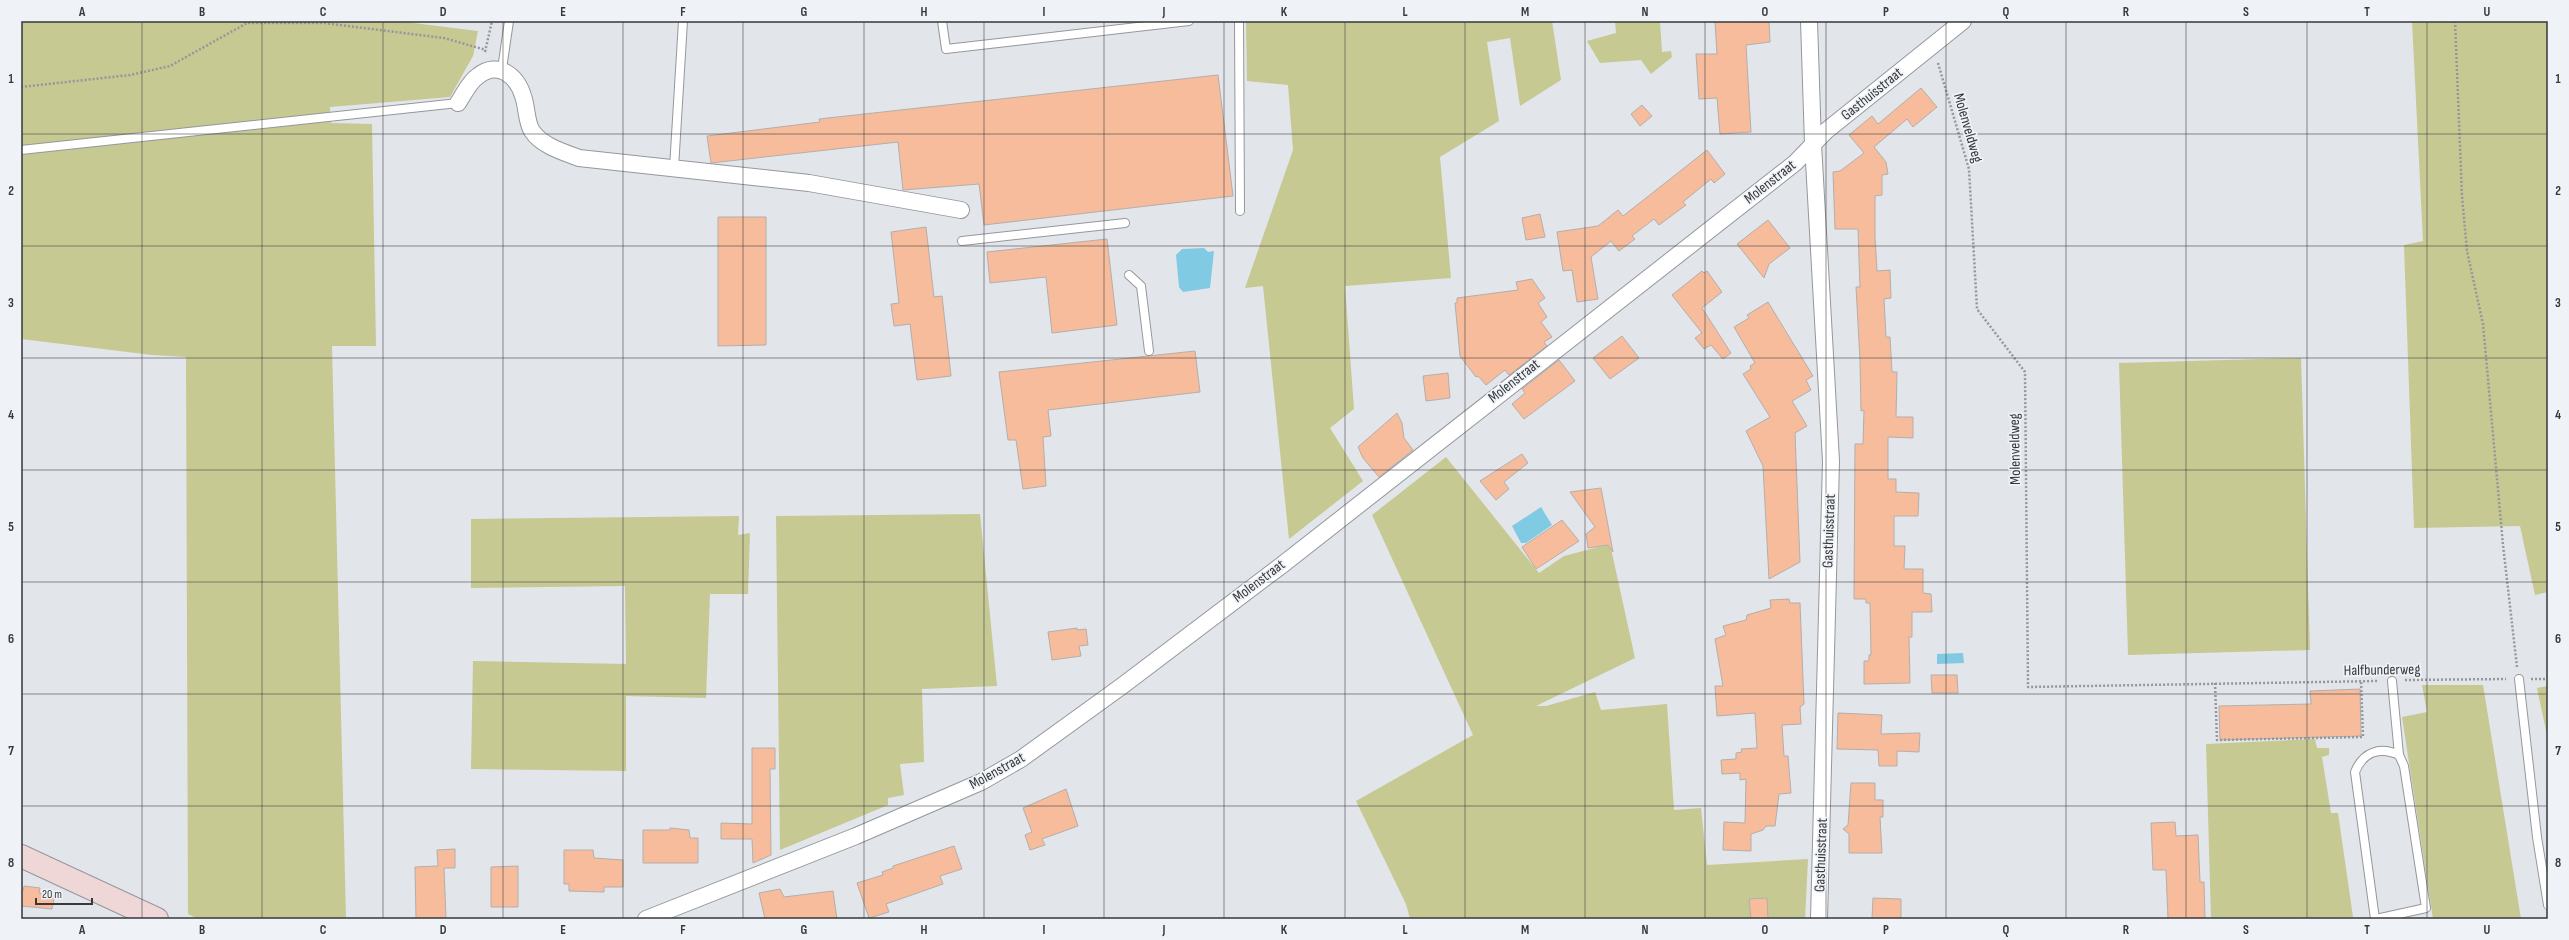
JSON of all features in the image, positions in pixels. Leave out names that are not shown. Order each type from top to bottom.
[{"type":"main road","points":[[21,856],[150,918]]},
{"type":"street","name":"Gasthuisstraat","points":[[1809,21],[1813,144],[1831,461],[1819,919]]},
{"type":"street","name":"Gasthuisstraat","points":[[1813,144],[1826,131],[1963,21]]},
{"type":"street","points":[[458,103],[478,75],[492,70],[502,69],[517,80],[524,96],[532,131],[552,148],[579,158],[809,183],[961,210]]},
{"type":"street","name":"Molenstraat","points":[[649,919],[856,836],[981,782],[1021,759],[1122,686],[1282,564],[1795,163],[1813,144]]},
{"type":"lane","points":[[502,69],[509,21]]},
{"type":"lane","points":[[674,168],[683,21]]},
{"type":"lane","points":[[942,21],[946,49],[1189,21]]},
{"type":"lane","points":[[1239,21],[1240,211]]},
{"type":"lane","points":[[21,150],[458,103]]},
{"type":"lane","points":[[962,242],[1125,223]]},
{"type":"lane","points":[[1129,275],[1140,286],[1149,351]]},
{"type":"lane","points":[[2519,679],[2537,837],[2548,905]]},
{"type":"lane","points":[[2392,681],[2399,755],[2404,766],[2426,908],[2375,919],[2355,772],[2359,762],[2369,754],[2389,750],[2399,755]]},
{"type":"path","points":[[21,86],[130,74],[170,66],[247,23],[325,23],[444,38],[486,50],[492,21]]},
{"type":"path","points":[[2454,21],[2462,196],[2467,251],[2483,324],[2503,545],[2519,679]]},
{"type":"path","name":"Molenveldweg","points":[[1933,45],[1969,169],[1977,309],[2025,372],[2028,687],[2215,683]]},
{"type":"path","name":"Halfbunderweg","points":[[2215,683],[2548,679]]},
{"type":"path","points":[[2215,683],[2217,740],[2363,737],[2361,681]]},
{"type":"green space","points":[[21,21],[397,21],[478,31],[473,56],[450,97],[330,107],[331,123],[372,124],[376,346],[332,346],[346,919],[198,919],[188,914],[186,357],[152,355],[21,339]]},
{"type":"green space","points":[[1246,21],[1552,21],[1561,80],[1520,106],[1510,38],[1487,42],[1499,121],[1440,157],[1451,278],[1345,286],[1354,409],[1330,428],[1363,481],[1289,539],[1263,286],[1245,288],[1293,150],[1288,85],[1247,81]]},
{"type":"green space","points":[[1615,21],[1660,21],[1662,52],[1671,51],[1672,57],[1651,74],[1641,60],[1600,63],[1587,41],[1616,33]]},
{"type":"green space","points":[[2412,21],[2548,21],[2548,592],[2535,595],[2520,526],[2414,528],[2404,245],[2423,241]]},
{"type":"green space","points":[[2301,358],[2310,650],[2128,655],[2119,363]]},
{"type":"green space","points":[[1446,457],[1539,573],[1564,556],[1610,544],[1635,658],[1536,706],[1546,706],[1595,692],[1601,710],[1667,704],[1674,810],[1701,808],[1707,865],[1808,859],[1805,919],[1410,919],[1406,904],[1356,801],[1473,735],[1372,515]]},
{"type":"green space","points":[[980,514],[997,686],[922,689],[924,762],[900,764],[904,795],[888,798],[888,805],[780,850],[776,516]]},
{"type":"green space","points":[[739,516],[738,535],[750,533],[748,594],[710,594],[706,698],[626,696],[626,771],[471,769],[473,661],[626,664],[625,586],[471,588],[471,519]]},
{"type":"green space","points":[[2422,685],[2483,685],[2521,919],[2433,919],[2402,717],[2427,712]]},
{"type":"green space","points":[[2548,686],[2548,740],[2537,688]]},
{"type":"green space","points":[[2315,739],[2317,748],[2329,748],[2329,755],[2322,757],[2331,813],[2338,813],[2353,917],[2211,919],[2206,744]]},
{"type":"water","points":[[1204,248],[1208,252],[1214,251],[1210,288],[1183,292],[1179,287],[1176,255],[1182,249]]},
{"type":"water","points":[[1541,507],[1552,525],[1526,543],[1521,543],[1512,526]]},
{"type":"water","points":[[1963,653],[1964,663],[1937,664],[1937,654]]},
{"type":"building","points":[[1715,21],[1769,22],[1770,42],[1746,45],[1751,132],[1720,134],[1717,98],[1699,99],[1696,54],[1717,54]]},
{"type":"building","points":[[1218,75],[1233,196],[984,225],[979,184],[903,190],[898,142],[711,163],[707,136],[820,122],[819,119]]},
{"type":"building","points":[[1921,88],[1937,107],[1913,127],[1907,119],[1874,147],[1886,162],[1888,174],[1882,175],[1882,195],[1875,196],[1875,237],[1877,271],[1890,270],[1891,298],[1884,299],[1886,337],[1890,337],[1892,372],[1897,372],[1896,417],[1913,417],[1913,438],[1888,437],[1888,479],[1896,479],[1896,492],[1919,493],[1918,516],[1894,516],[1894,546],[1905,546],[1904,569],[1923,569],[1923,593],[1931,594],[1932,612],[1912,612],[1912,637],[1909,637],[1910,683],[1864,684],[1864,661],[1869,661],[1869,655],[1871,655],[1870,603],[1866,603],[1866,599],[1854,599],[1855,444],[1863,444],[1864,410],[1861,411],[1856,287],[1860,287],[1858,229],[1835,229],[1833,172],[1840,171],[1864,153],[1849,135],[1872,116],[1878,124]]},
{"type":"building","points":[[1642,105],[1652,116],[1640,126],[1631,114]]},
{"type":"building","points":[[1707,150],[1725,174],[1714,183],[1711,179],[1683,202],[1686,205],[1659,225],[1654,219],[1632,236],[1635,239],[1619,251],[1611,241],[1591,257],[1598,299],[1577,302],[1572,270],[1563,271],[1557,232],[1598,226],[1618,210],[1623,216]]},
{"type":"building","points":[[1540,214],[1545,237],[1526,240],[1522,218]]},
{"type":"building","points":[[718,217],[766,217],[766,345],[718,346]]},
{"type":"building","points":[[1768,220],[1790,248],[1769,264],[1764,278],[1737,244]]},
{"type":"building","points":[[926,227],[934,297],[942,296],[951,376],[917,380],[910,324],[894,326],[891,304],[899,303],[891,232]]},
{"type":"building","points":[[1107,239],[1117,325],[1052,333],[1046,277],[990,283],[987,252]]},
{"type":"building","points":[[1702,271],[1704,273],[1707,271],[1722,292],[1702,308],[1731,353],[1723,359],[1711,345],[1704,349],[1695,338],[1702,333],[1672,295]]},
{"type":"building","points":[[1532,279],[1545,298],[1538,303],[1547,317],[1541,322],[1552,337],[1544,342],[1547,346],[1509,375],[1505,370],[1486,385],[1478,376],[1476,377],[1460,356],[1455,303],[1457,303],[1457,298],[1518,290],[1516,282]]},
{"type":"building","points":[[1768,302],[1813,376],[1806,380],[1811,390],[1792,401],[1807,426],[1795,433],[1800,562],[1769,579],[1763,466],[1746,431],[1770,417],[1743,374],[1751,369],[1750,366],[1755,363],[1734,327],[1749,318],[1747,315]]},
{"type":"building","points":[[1622,336],[1639,358],[1610,379],[1593,358]]},
{"type":"building","points":[[1195,351],[1200,392],[1048,410],[1051,436],[1043,437],[1046,486],[1023,489],[1016,440],[1008,440],[999,372]]},
{"type":"building","points":[[1559,360],[1575,381],[1524,419],[1512,404],[1525,393],[1522,389]]},
{"type":"building","points":[[1448,373],[1450,398],[1426,401],[1423,376]]},
{"type":"building","points":[[1397,413],[1402,423],[1404,438],[1413,450],[1379,477],[1363,458],[1358,447]]},
{"type":"building","points":[[1522,454],[1528,463],[1504,482],[1509,489],[1496,500],[1480,481]]},
{"type":"building","points":[[1601,488],[1613,552],[1608,545],[1588,548],[1586,534],[1595,527],[1570,492]]},
{"type":"building","points":[[1562,520],[1579,541],[1536,569],[1522,547]]},
{"type":"building","points":[[1789,599],[1790,603],[1800,603],[1804,704],[1800,707],[1801,724],[1782,725],[1784,756],[1788,756],[1791,793],[1779,794],[1775,826],[1766,826],[1763,830],[1751,834],[1751,851],[1723,850],[1724,822],[1745,823],[1746,779],[1740,780],[1740,773],[1722,774],[1721,760],[1736,759],[1736,753],[1742,752],[1741,749],[1757,748],[1755,713],[1717,716],[1715,686],[1723,686],[1715,639],[1726,635],[1723,626],[1746,620],[1747,615],[1771,608],[1770,600]]},
{"type":"building","points":[[1077,628],[1077,630],[1086,629],[1088,645],[1079,646],[1081,656],[1052,660],[1048,632]]},
{"type":"building","points":[[1931,675],[1957,675],[1958,693],[1932,693]]},
{"type":"building","points":[[2360,689],[2361,736],[2220,740],[2219,706],[2311,704],[2310,691]]},
{"type":"building","points":[[1838,713],[1882,715],[1881,734],[1920,733],[1919,752],[1897,751],[1897,766],[1879,766],[1878,750],[1837,749]]},
{"type":"building","points":[[752,748],[775,748],[775,769],[770,769],[771,855],[753,863],[752,839],[721,839],[721,823],[752,824]]},
{"type":"building","points":[[1851,783],[1875,783],[1875,800],[1883,800],[1883,817],[1880,817],[1882,853],[1849,853],[1849,834],[1843,829],[1848,825]]},
{"type":"building","points":[[1066,789],[1078,826],[1042,839],[1045,845],[1030,850],[1025,835],[1032,832],[1023,808]]},
{"type":"building","points":[[2175,822],[2176,836],[2198,835],[2200,882],[2204,882],[2205,918],[2168,919],[2166,870],[2153,870],[2151,823]]},
{"type":"building","points":[[670,828],[689,830],[690,838],[698,838],[698,863],[643,863],[643,830],[670,830]]},
{"type":"building","points":[[954,846],[962,869],[940,876],[943,884],[886,904],[889,912],[869,918],[857,883],[883,875],[882,872],[893,868],[893,866]]},
{"type":"building","points":[[455,849],[455,868],[444,868],[446,919],[416,919],[415,867],[438,866],[437,850]]},
{"type":"building","points":[[564,850],[593,850],[594,858],[623,860],[623,887],[604,887],[604,892],[569,891],[569,884],[564,884]]},
{"type":"building","points":[[518,866],[518,907],[491,907],[491,867]]},
{"type":"building","points":[[24,886],[40,888],[39,893],[55,895],[52,909],[21,906],[21,891],[23,891]]},
{"type":"building","points":[[780,889],[784,897],[833,891],[837,919],[765,919],[759,893]]},
{"type":"building","points":[[1767,898],[1768,919],[1751,919],[1749,899]]},
{"type":"building","points":[[1873,898],[1901,899],[1901,919],[1872,919]]}]
